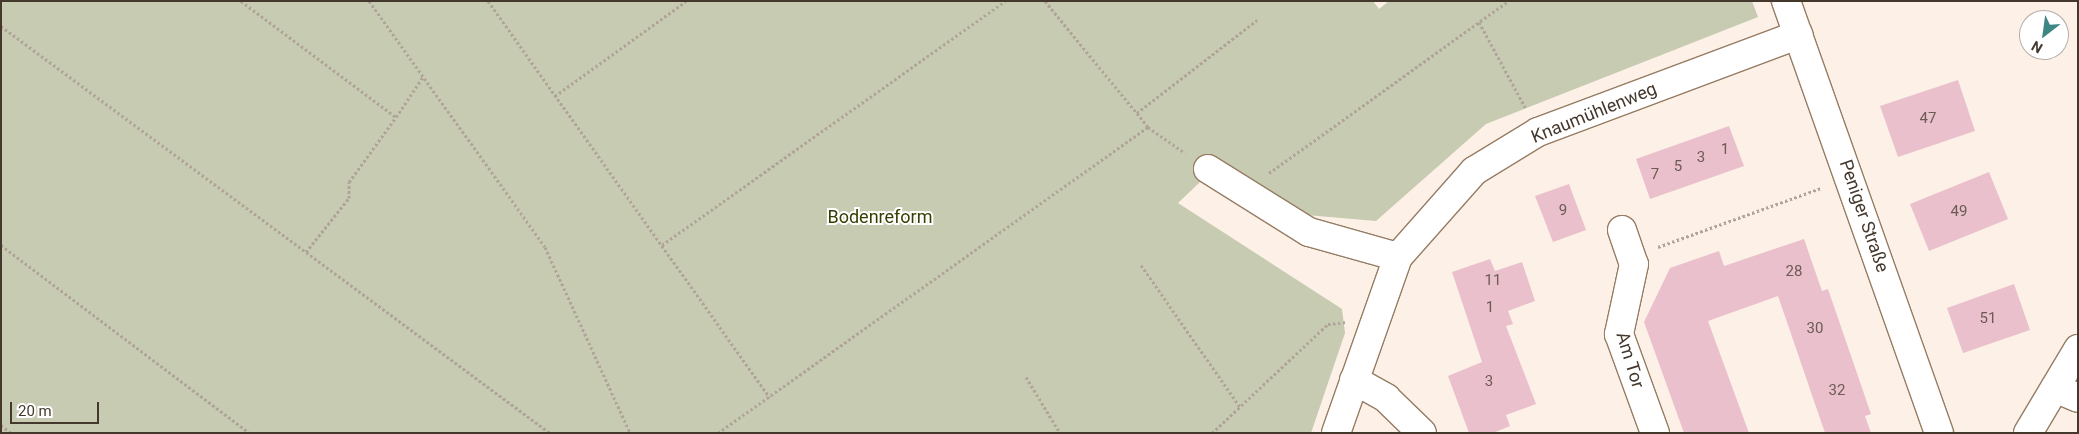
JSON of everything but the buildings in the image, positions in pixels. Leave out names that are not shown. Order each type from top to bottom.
[{"type":"street","name":"Peniger Straße","points":[[1786,1],[1851,178],[1939,433]]},
{"type":"street","name":"Knaumühlenweg","points":[[1336,433],[1398,257],[1474,171],[1538,132],[1798,35]]},
{"type":"street","points":[[1208,169],[1310,232],[1398,257]]},
{"type":"street","name":"Am Tor","points":[[1622,230],[1632,257],[1633,282],[1620,316],[1619,334],[1654,433]]},
{"type":"street","points":[[2028,433],[2066,393],[2078,349]]},
{"type":"street","points":[[1354,380],[1386,398],[1422,433]]},
{"type":"path","points":[[241,1],[396,117]]},
{"type":"path","points":[[369,1],[545,247],[630,433]]},
{"type":"path","points":[[488,1],[769,397]]},
{"type":"path","points":[[555,96],[686,1]]},
{"type":"path","points":[[662,246],[1005,1]]},
{"type":"path","points":[[1045,1],[1148,127],[1208,169]]},
{"type":"path","points":[[1244,191],[1508,1]]},
{"type":"path","points":[[1137,113],[1258,20]]},
{"type":"path","points":[[1479,22],[1538,132]]},
{"type":"path","points":[[1,26],[550,433]]},
{"type":"path","points":[[306,252],[349,198],[349,182],[423,77]]},
{"type":"path","points":[[718,433],[1148,127]]},
{"type":"path","points":[[1632,257],[1851,178]]},
{"type":"path","points":[[1,245],[250,433]]},
{"type":"path","points":[[1142,265],[1240,406]]},
{"type":"path","points":[[1212,433],[1328,324],[1376,318]]},
{"type":"path","points":[[1026,377],[1060,433]]},
{"type":"path","points":[[1,426],[11,433]]},
{"type":"green space","name":"Bodenreform","points":[[1,1],[1373,1],[1379,9],[1389,1],[1752,1],[1758,17],[1486,124],[1376,221],[1306,215],[1220,163],[1178,203],[1342,309],[1345,333],[1311,433],[1,433]]}]
